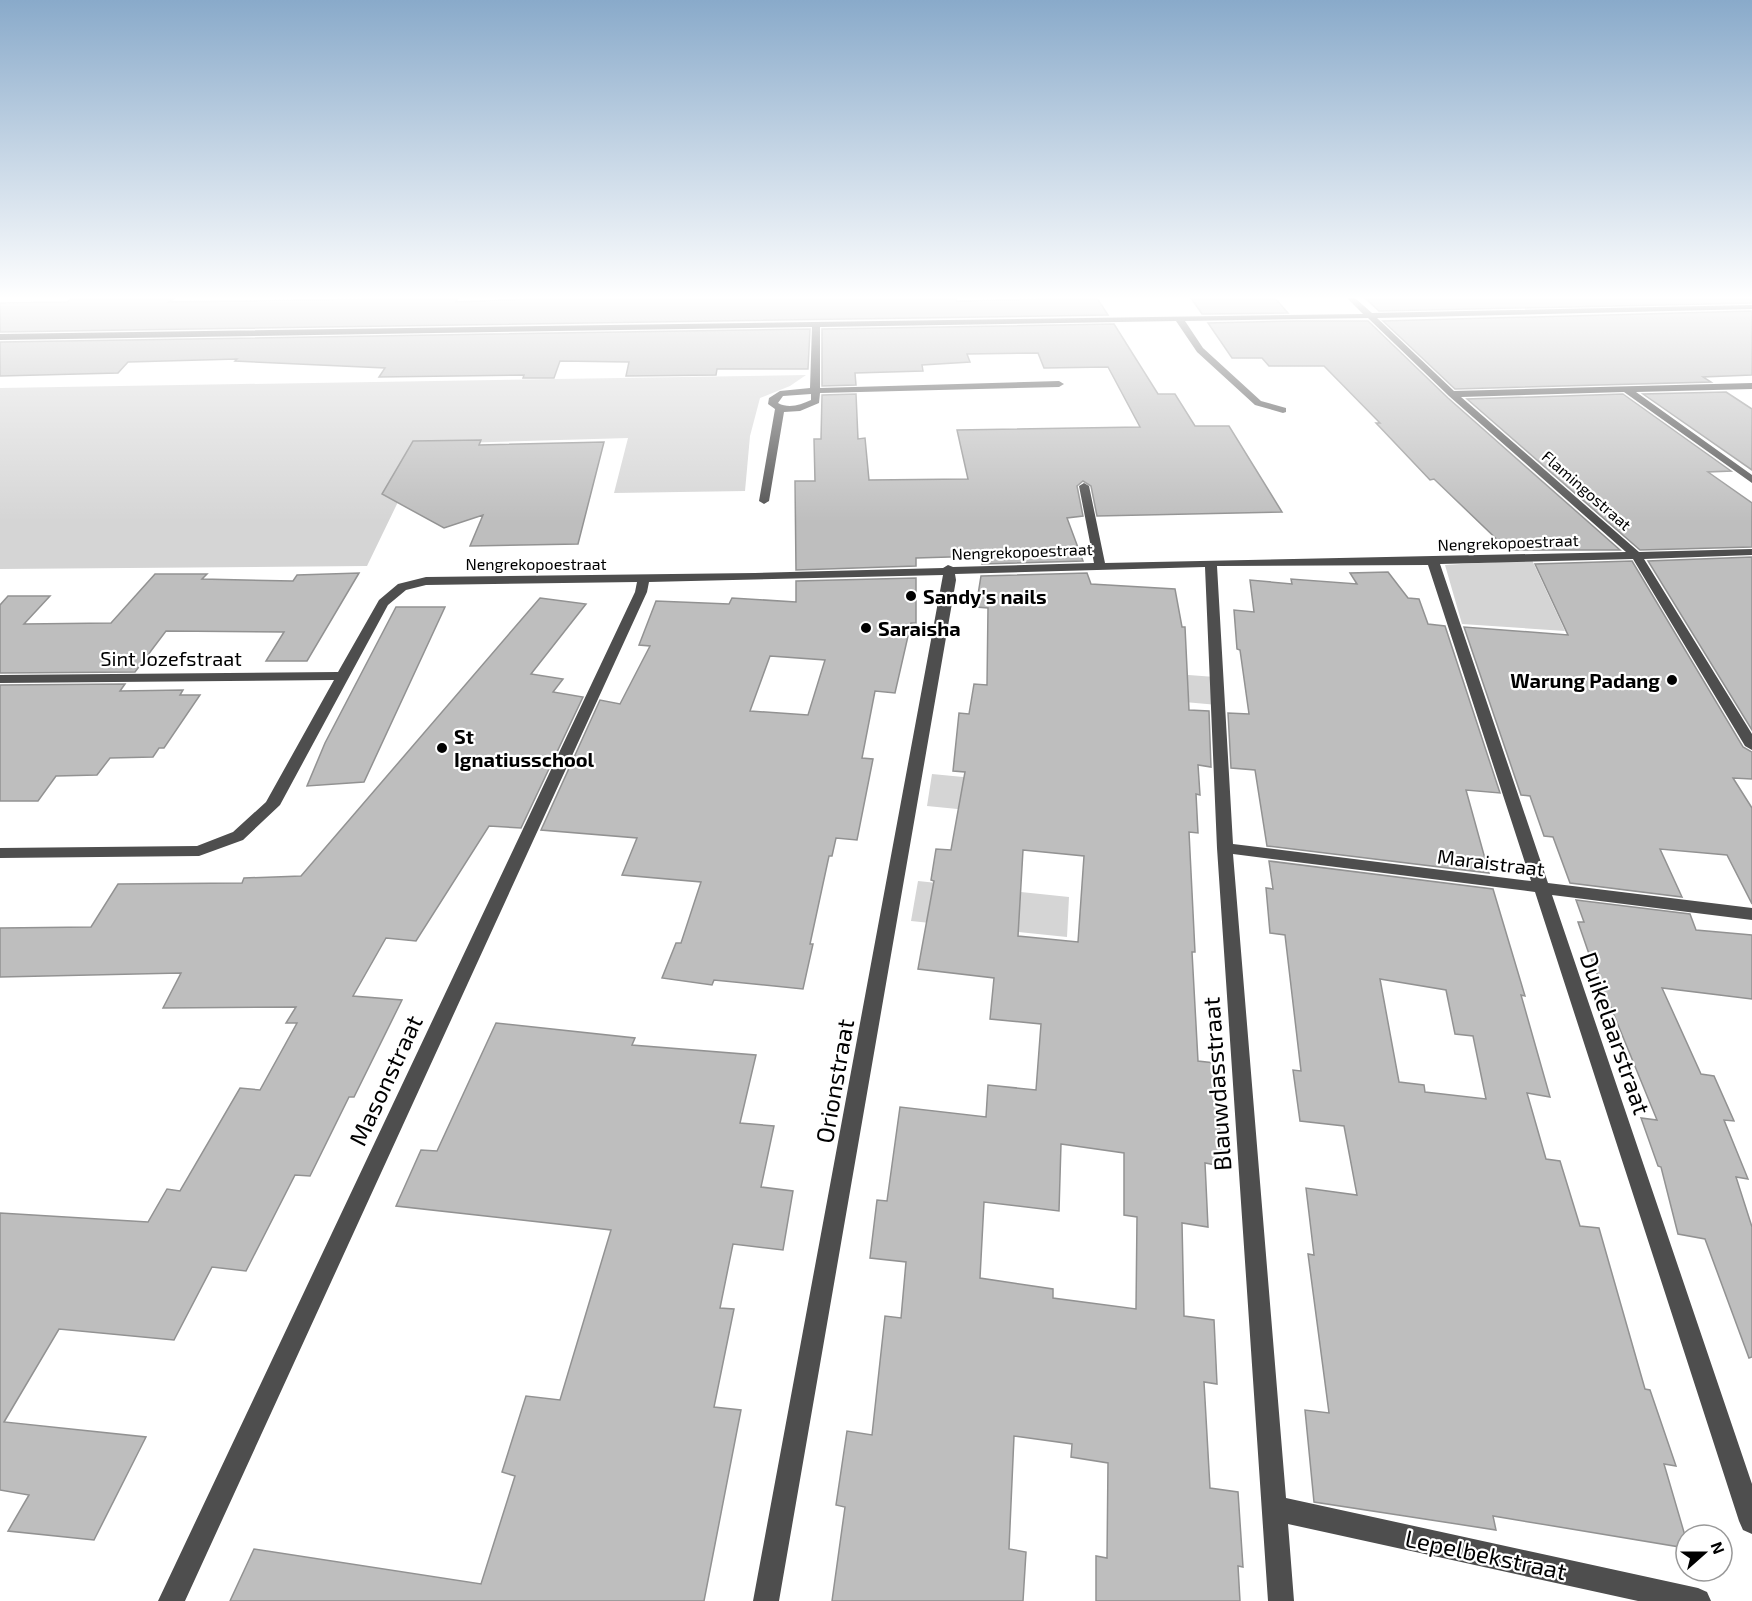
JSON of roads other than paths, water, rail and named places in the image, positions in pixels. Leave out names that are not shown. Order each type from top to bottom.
[{"type":"street","points":[[815,373],[815,392],[816,401],[806,407],[780,409],[773,404],[774,398],[780,394],[815,392],[1059,384]]},
{"type":"street","points":[[1225,373],[1258,403],[1283,410]]},
{"type":"street","name":"Flamingostraat","points":[[1429,373],[1636,555],[1752,746]]},
{"type":"street","points":[[1452,394],[1752,386]]},
{"type":"street","points":[[1627,390],[1752,480]]},
{"type":"street","points":[[764,501],[780,409]]},
{"type":"street","points":[[1084,486],[1100,566]]},
{"type":"street","name":"Nengrekopoestraat","points":[[0,854],[199,852],[238,836],[272,805],[384,603],[402,587],[426,580],[644,579],[1209,562],[1433,561],[1752,552]]},
{"type":"street","name":"Duikelaarstraat","points":[[1433,561],[1540,889],[1752,1521]]},
{"type":"street","name":"Blauwdasstraat","points":[[1209,562],[1212,568],[1225,848],[1281,1601]]},
{"type":"street","name":"Orionstraat","points":[[766,1601],[950,580],[948,570]]},
{"type":"street","name":"Masonstraat","points":[[171,1601],[631,613],[644,579]]},
{"type":"street","name":"Sint Jozefstraat","points":[[0,679],[343,676]]},
{"type":"street","name":"Maraistraat","points":[[1225,848],[1752,914]]},
{"type":"street","name":"Lepelbekstraat","points":[[1273,1508],[1698,1601]]},
{"type":"place","name":"Sandy's nails","points":[[911,596]]},
{"type":"place","name":"Saraisha","points":[[866,628]]},
{"type":"place","name":"Warung Padang","points":[[1672,680]]},
{"type":"place","name":"St Ignatiusschool","points":[[442,748]]}]
